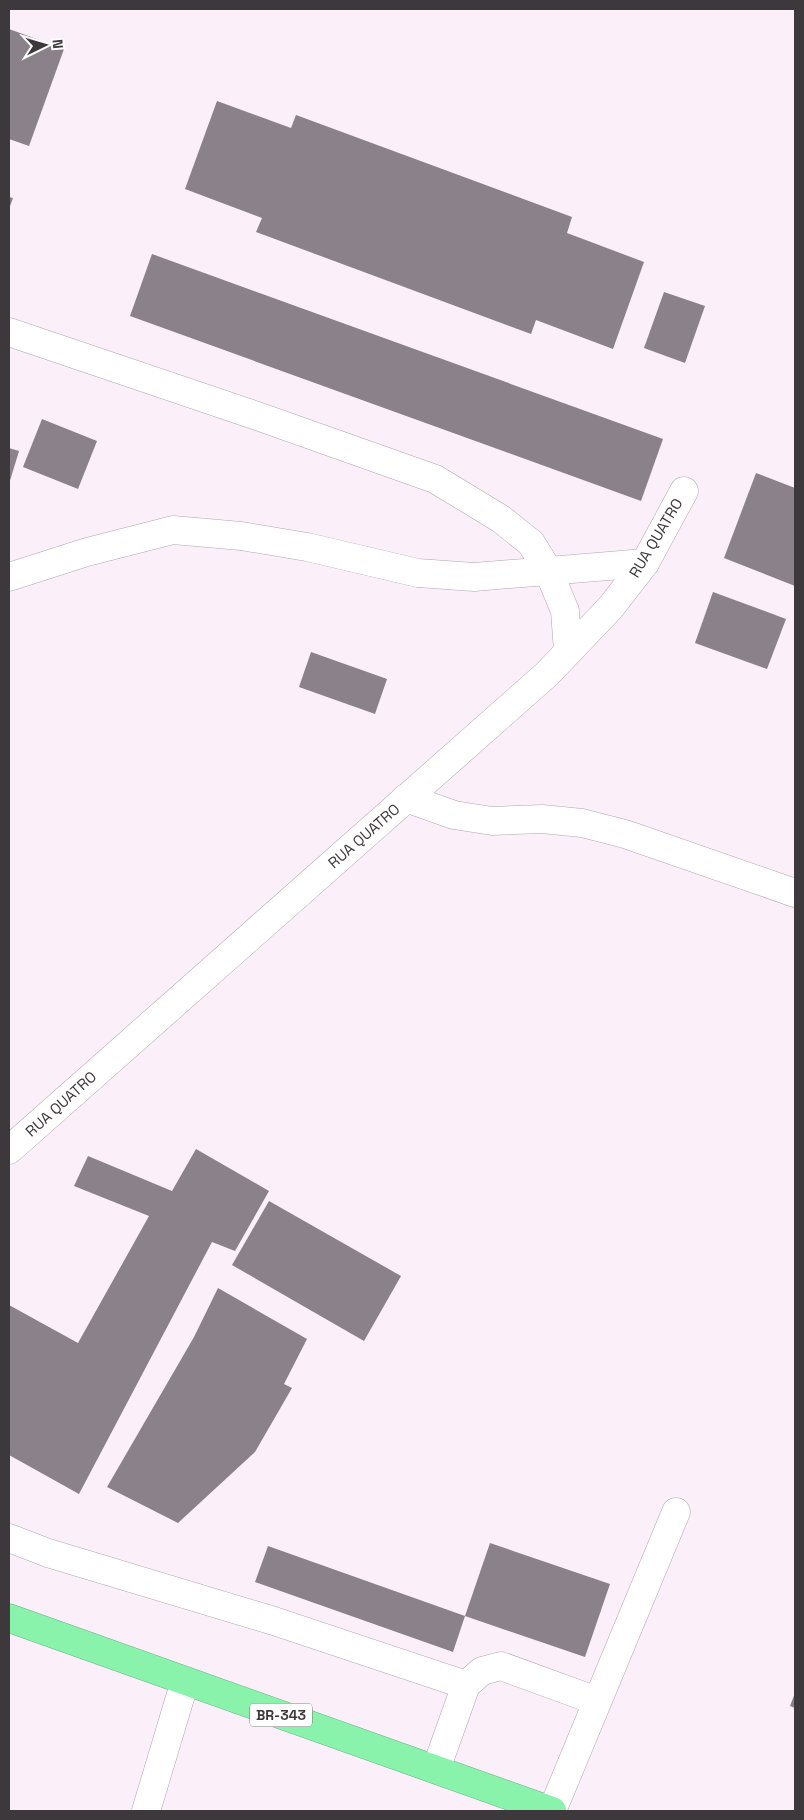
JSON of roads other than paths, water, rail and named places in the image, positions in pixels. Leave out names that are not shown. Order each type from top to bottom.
[{"type":"highway","name":"BR-343","points":[[9,1618],[552,1811]]},
{"type":"street","points":[[9,332],[260,417],[435,479],[502,519],[531,543],[549,572],[565,611],[568,651]]},
{"type":"street","name":"RUA QUATRO","points":[[9,1150],[547,674],[611,607],[645,564],[684,491]]},
{"type":"street","points":[[9,577],[87,552],[172,530],[241,536],[307,547],[418,573],[474,577],[645,564]]},
{"type":"street","points":[[406,798],[454,815],[492,821],[542,819],[582,823],[625,834],[795,893]]},
{"type":"street","points":[[552,1811],[676,1512]]},
{"type":"street","points":[[9,1538],[48,1553],[274,1621],[466,1685]]},
{"type":"street","points":[[436,1770],[466,1685],[482,1670],[501,1666],[597,1701]]},
{"type":"street","points":[[146,1811],[185,1681]]}]
